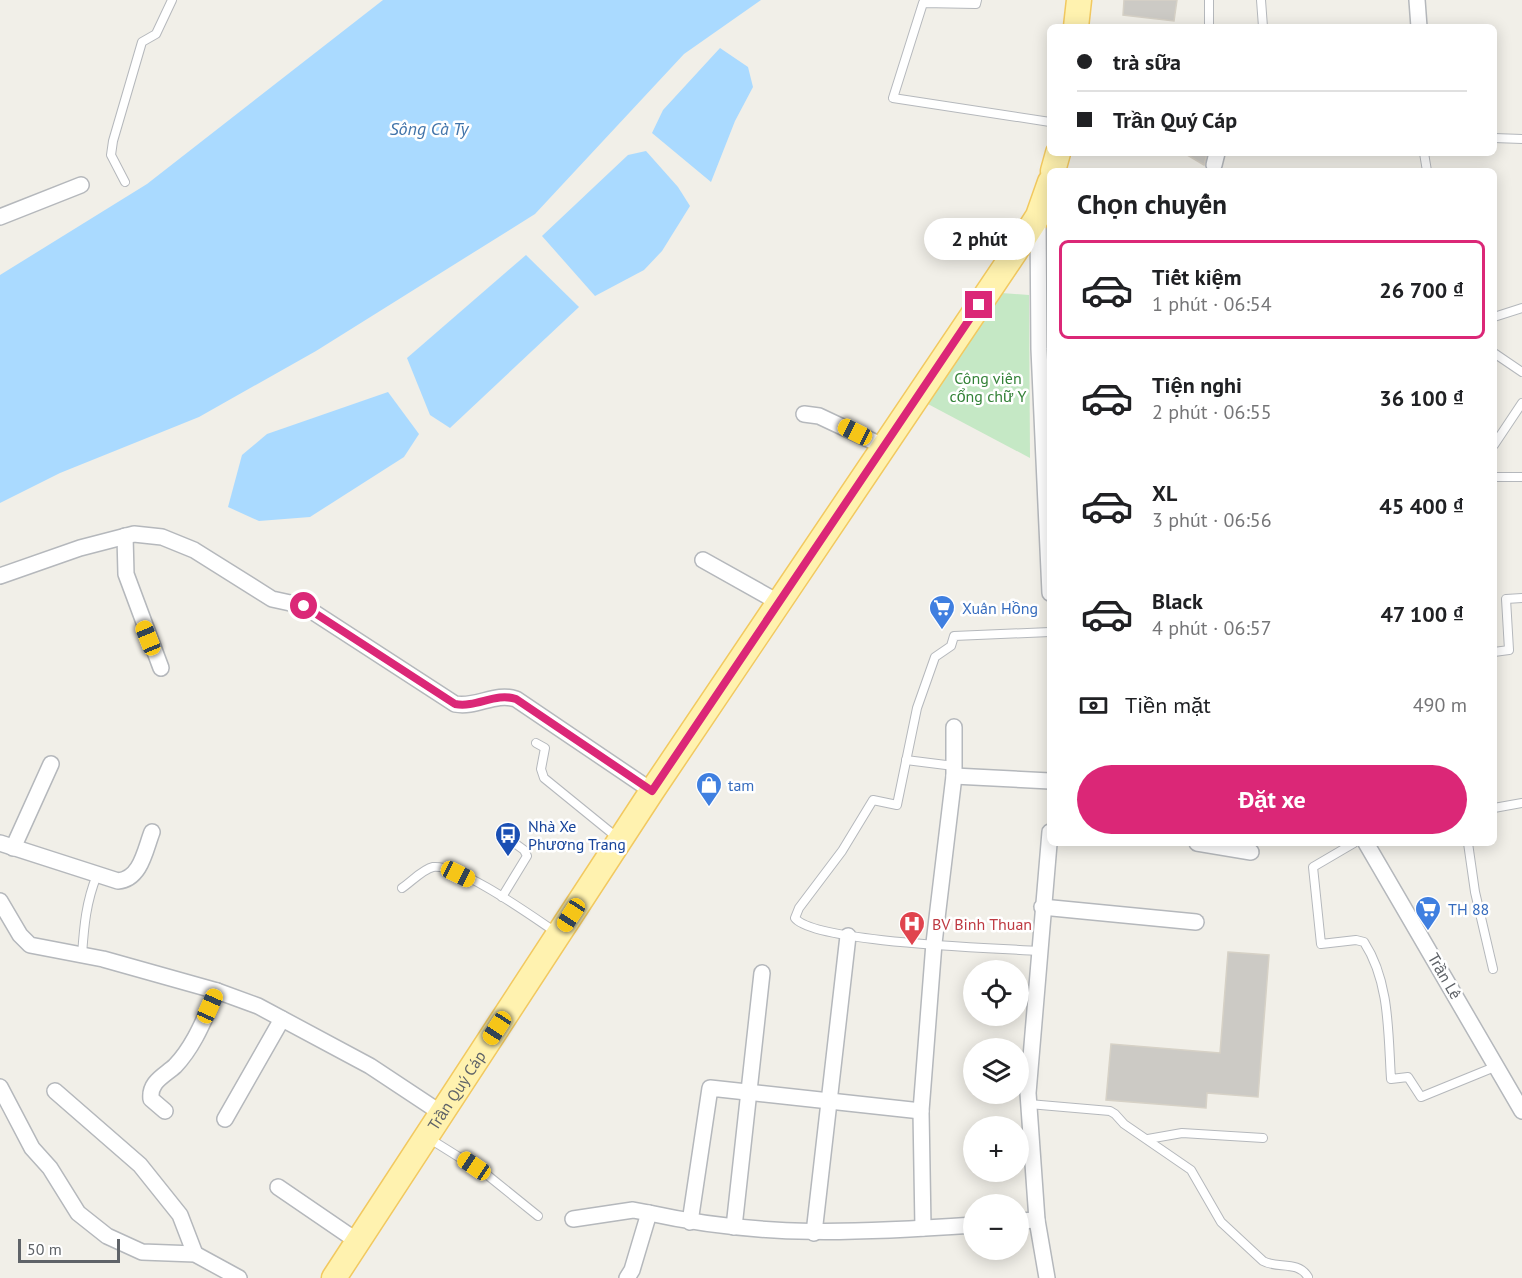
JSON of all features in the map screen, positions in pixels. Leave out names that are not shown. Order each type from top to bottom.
[{"type":"main road","points":[[1076,24],[1079,0]]},
{"type":"main road","name":"Trần Quý Cáp","points":[[334,1278],[652,791],[1038,216],[1047,190]]},
{"type":"street","points":[[1417,0],[1419,24]]},
{"type":"street","points":[[0,216],[81,185]]},
{"type":"street","points":[[1038,216],[1044,247],[1047,489]]},
{"type":"street","points":[[804,414],[819,416],[883,446]]},
{"type":"street","points":[[0,576],[80,548],[125,536],[151,535],[173,541],[194,550],[273,600],[304,606],[455,704],[467,705],[504,696],[516,699],[652,791]]},
{"type":"street","points":[[125,536],[126,574],[161,668]]},
{"type":"street","points":[[704,560],[778,602]]},
{"type":"street","points":[[923,1228],[921,1111],[934,943],[954,771],[954,727]]},
{"type":"street","points":[[51,764],[7,845],[118,881],[128,880],[136,873],[152,832]]},
{"type":"street","points":[[954,771],[1047,781]]},
{"type":"street","points":[[1047,1278],[1037,1220],[1029,1104],[1038,951],[1049,846]]},
{"type":"street","points":[[1215,846],[1251,852]]},
{"type":"street","name":"Trần Lê","points":[[1368,846],[1522,1111]]},
{"type":"street","points":[[0,901],[20,935],[30,945],[82,955],[217,991],[258,1006],[370,1066],[441,1113]]},
{"type":"street","points":[[1042,907],[1196,921]]},
{"type":"street","points":[[814,1233],[848,936]]},
{"type":"street","points":[[734,1227],[762,973]]},
{"type":"street","points":[[165,1111],[151,1099],[153,1085],[186,1053],[197,1036],[217,991]]},
{"type":"street","points":[[225,1119],[282,1019]]},
{"type":"street","points":[[690,1222],[707,1091],[713,1087],[921,1111]]},
{"type":"street","points":[[0,1088],[32,1148],[50,1168],[78,1213],[107,1236],[142,1252],[195,1254],[239,1278]]},
{"type":"street","points":[[55,1091],[140,1165],[180,1215],[195,1254]]},
{"type":"street","points":[[278,1187],[357,1241]]},
{"type":"street","points":[[573,1219],[619,1211],[734,1227],[814,1233],[963,1226]]},
{"type":"street","points":[[627,1278],[632,1270],[649,1214]]},
{"type":"street","points":[[1029,1220],[1037,1220]]},
{"type":"lane","points":[[125,182],[111,155],[113,141],[142,42],[156,34],[172,0]]},
{"type":"lane","points":[[977,0],[976,4],[923,3],[893,98],[1047,122]]},
{"type":"lane","points":[[1209,0],[1209,24]]},
{"type":"lane","points":[[1261,0],[1263,24]]},
{"type":"lane","points":[[1497,138],[1522,139]]},
{"type":"lane","points":[[1497,316],[1522,308]]},
{"type":"lane","points":[[1497,355],[1522,372]]},
{"type":"lane","points":[[1497,440],[1522,403]]},
{"type":"lane","points":[[1497,477],[1522,477]]},
{"type":"lane","points":[[1497,652],[1509,650],[1506,599],[1522,598]]},
{"type":"lane","points":[[1038,951],[848,936],[807,927],[798,922],[795,913],[842,850],[873,800],[897,805],[917,708],[935,657],[951,646],[954,636],[1047,632]]},
{"type":"lane","points":[[536,742],[545,748],[541,769],[544,778],[620,840]]},
{"type":"lane","points":[[906,760],[954,771]]},
{"type":"lane","points":[[1497,807],[1522,803]]},
{"type":"lane","points":[[502,834],[524,850],[527,856],[502,897]]},
{"type":"lane","points":[[1349,846],[1313,867],[1321,944],[1356,940],[1364,942],[1378,964],[1384,993],[1391,1079],[1408,1077],[1421,1097],[1497,1066]]},
{"type":"lane","points":[[1468,846],[1475,892],[1493,969]]},
{"type":"lane","points":[[402,888],[429,869],[438,867],[458,874],[502,897],[558,934]]},
{"type":"lane","points":[[82,955],[88,897],[97,875]]},
{"type":"lane","points":[[1029,1104],[1110,1111],[1196,1174],[1221,1222],[1252,1252],[1270,1264],[1294,1266],[1308,1277]]},
{"type":"lane","points":[[1148,1139],[1182,1133],[1263,1138]]},
{"type":"lane","points":[[426,1137],[486,1174],[538,1216]]},
{"type":"green space","name":"Công viên cổng chữ Y","points":[[1002,293],[1029,295],[1030,458],[926,403]]},
{"type":"water","name":"Sông Cà Ty","points":[[383,0],[761,0],[684,54],[535,214],[316,351],[199,417],[60,473],[0,503],[0,275],[147,184]]},
{"type":"water","points":[[720,48],[748,67],[753,87],[735,121],[711,182],[652,133],[663,110]]},
{"type":"water","points":[[646,151],[678,187],[690,206],[662,251],[644,270],[595,296],[542,236],[628,155]]},
{"type":"water","points":[[526,255],[579,307],[450,428],[430,415],[407,358]]},
{"type":"water","points":[[388,392],[419,434],[404,457],[310,517],[259,521],[228,507],[242,455],[267,434]]},
{"type":"building","points":[[1124,0],[1177,0],[1174,21],[1123,15]]},
{"type":"building","points":[[1189,156],[1206,156],[1204,165]]},
{"type":"building","points":[[1228,952],[1269,955],[1258,1097],[1207,1093],[1206,1108],[1106,1100],[1111,1044],[1220,1053]]},
{"type":"place","name":"Xuân Hồng","points":[[942,631]]},
{"type":"place","name":"tam","points":[[709,808]]},
{"type":"place","name":"Nhà Xe Phương Trang","points":[[508,858]]},
{"type":"place","name":"TH 88","points":[[1428,932]]},
{"type":"place","name":"BV Binh Thuan","points":[[912,947]]},
{"type":"route","points":[[304,606],[455,704],[480,703],[504,696],[516,699],[652,791],[979,305]]}]
